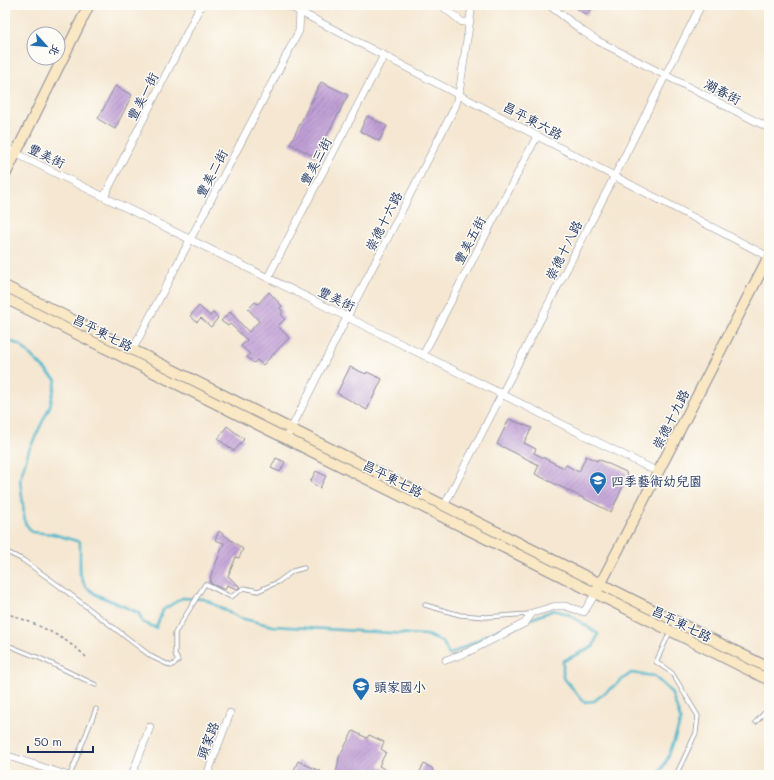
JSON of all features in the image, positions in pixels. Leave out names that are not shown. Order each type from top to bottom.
[{"type":"street","points":[[5,175],[89,5]]},
{"type":"street","name":"豐美一街","points":[[104,197],[201,5]]},
{"type":"street","name":"昌平東六路","points":[[286,5],[301,9],[384,55],[769,257]]},
{"type":"street","points":[[441,5],[462,22],[470,22]]},
{"type":"street","name":"崇德十六路","points":[[289,434],[455,107],[459,94],[472,5]]},
{"type":"street","name":"潮春街","points":[[549,5],[584,32],[666,76],[769,128]]},
{"type":"street","name":"崇德十八路","points":[[444,506],[615,176],[701,5]]},
{"type":"street","name":"豐美二街","points":[[133,349],[299,31],[301,9]]},
{"type":"street","name":"豐美三街","points":[[268,277],[384,55]]},
{"type":"street","name":"豐美五街","points":[[423,355],[537,136]]},
{"type":"street","name":"豐美街","points":[[5,148],[348,316],[658,472]]},
{"type":"street","name":"崇德十九路","points":[[595,594],[769,257]]},
{"type":"street","name":"昌平東七路","points":[[5,286],[133,349],[289,434],[595,594],[769,680]]},
{"type":"street","name":"昌平東七路","points":[[5,298],[289,434],[444,506],[769,668]]},
{"type":"street","points":[[446,660],[468,652],[525,623],[532,614],[556,606],[565,606],[584,612],[595,594]]},
{"type":"street","name":"頭家路","points":[[207,775],[230,713]]},
{"type":"street","points":[[132,775],[150,727]]},
{"type":"street","points":[[5,755],[66,775]]},
{"type":"lane","points":[[5,551],[24,560],[152,657],[171,666],[178,661],[175,654],[175,633],[205,584],[231,597],[244,588],[258,591],[278,582],[293,571],[304,568]]},
{"type":"lane","points":[[425,605],[460,615],[486,617],[532,614]]},
{"type":"lane","points":[[671,631],[656,662],[672,673],[698,716],[696,733],[676,775]]},
{"type":"lane","points":[[5,644],[44,660],[96,685]]},
{"type":"lane","points":[[756,722],[769,708]]},
{"type":"lane","points":[[70,775],[96,709]]},
{"type":"path","points":[[5,613],[18,617],[49,632],[77,648],[86,657]]},
{"type":"building","points":[[572,5],[594,5],[586,15]]},
{"type":"building","points":[[321,82],[348,95],[316,157],[290,144]]},
{"type":"building","points":[[115,86],[132,95],[115,129],[98,119]]},
{"type":"building","points":[[367,116],[387,126],[379,141],[360,131]]},
{"type":"building","points":[[269,292],[282,306],[280,308],[283,312],[281,314],[285,319],[278,326],[289,338],[263,365],[257,360],[254,363],[247,357],[250,354],[241,346],[247,340],[230,324],[228,326],[221,321],[230,312],[249,332],[259,321],[248,309],[255,302],[258,304]]},
{"type":"building","points":[[199,306],[210,316],[213,313],[218,318],[211,327],[201,318],[197,322],[190,316]]},
{"type":"building","points":[[350,367],[366,374],[367,372],[382,379],[367,410],[337,393]]},
{"type":"building","name":"四季藝術幼兒園","points":[[509,419],[532,428],[524,443],[536,449],[534,453],[564,468],[566,465],[579,472],[586,456],[597,461],[598,459],[626,472],[627,478],[611,512],[535,474],[539,465],[497,444]]},
{"type":"building","points":[[227,426],[244,439],[234,451],[218,439]]},
{"type":"building","points":[[276,458],[285,462],[280,472],[271,468]]},
{"type":"building","points":[[316,471],[326,476],[320,488],[310,482]]},
{"type":"building","points":[[219,531],[243,549],[239,558],[236,557],[228,576],[240,587],[237,589],[227,585],[225,590],[210,583],[210,578],[224,543],[215,540]]},
{"type":"building","points":[[353,731],[367,738],[369,735],[384,742],[381,749],[386,752],[379,766],[396,775],[336,775],[339,757]]},
{"type":"building","points":[[298,761],[328,775],[292,775]]},
{"type":"building","points":[[424,764],[432,768],[434,775],[418,775]]},
{"type":"waterway","points":[[5,339],[20,345],[56,380],[50,406],[29,450],[20,479],[25,523],[32,532],[53,534],[80,542],[80,574],[85,586],[97,595],[139,613],[142,622],[156,628],[163,610],[182,598],[204,599],[240,618],[273,626],[426,635],[443,642],[449,655],[495,631],[517,624]]},
{"type":"waterway","points":[[531,619],[554,610],[570,615],[598,634],[593,647],[563,661],[563,677],[584,702],[594,701],[631,673],[654,676],[671,692],[681,720],[668,758],[658,775]]},
{"type":"place","name":"四季藝術幼兒園","points":[[598,495]]},
{"type":"place","name":"頭家國小","points":[[361,701]]}]
